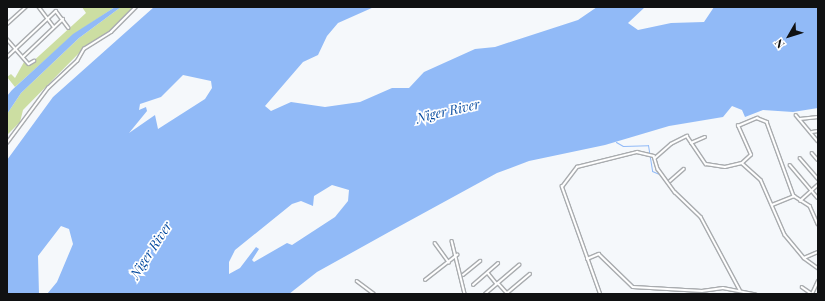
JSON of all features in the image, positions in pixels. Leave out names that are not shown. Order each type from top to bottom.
[{"type":"street","points":[[7,24],[26,7]]},
{"type":"street","points":[[39,7],[54,27]]},
{"type":"street","points":[[7,145],[48,88],[78,61],[84,49],[112,32],[136,7]]},
{"type":"street","points":[[7,57],[56,11],[69,28]]},
{"type":"street","points":[[23,58],[63,19]]},
{"type":"street","points":[[7,39],[15,50],[29,64],[34,60]]},
{"type":"street","points":[[796,115],[818,141]]},
{"type":"street","points":[[800,119],[818,117]]},
{"type":"street","points":[[738,126],[757,118],[767,122],[794,196],[799,202],[810,206],[818,224]]},
{"type":"street","points":[[656,158],[680,139],[687,136],[701,159],[711,166],[742,163],[751,155],[737,123]]},
{"type":"street","points":[[811,132],[818,131]]},
{"type":"street","points":[[691,143],[705,137]]},
{"type":"street","points":[[600,294],[562,192],[564,179],[577,167],[637,152],[656,158]]},
{"type":"street","points":[[812,153],[818,160]]},
{"type":"street","points":[[656,158],[658,169],[669,181],[678,196],[701,216],[740,290]]},
{"type":"street","points":[[800,158],[818,180]]},
{"type":"street","points":[[742,163],[761,180],[782,232],[804,258],[818,268]]},
{"type":"street","points":[[790,165],[818,198]]},
{"type":"street","points":[[669,181],[684,169]]},
{"type":"street","points":[[799,202],[818,186]]},
{"type":"street","points":[[772,205],[794,196]]},
{"type":"street","points":[[452,241],[457,255],[466,294]]},
{"type":"street","points":[[435,243],[449,262]]},
{"type":"street","points":[[804,258],[818,252]]},
{"type":"street","points":[[587,259],[599,254],[633,287],[740,290],[755,294]]},
{"type":"street","points":[[425,280],[457,255]]},
{"type":"street","points":[[462,275],[480,261]]},
{"type":"street","points":[[473,285],[498,263]]},
{"type":"street","points":[[485,294],[519,265]]},
{"type":"street","points":[[488,272],[507,294],[530,274]]},
{"type":"street","points":[[357,281],[374,294]]},
{"type":"street","points":[[802,287],[812,294],[818,281]]},
{"type":"street","points":[[814,288],[818,290]]},
{"type":"green space","points":[[82,7],[115,7],[73,35],[15,87],[7,77],[11,74],[15,78],[24,62],[29,65],[86,13]]},
{"type":"green space","points":[[121,7],[134,7],[111,30],[85,47],[23,110],[20,122],[7,135],[7,114],[21,93],[79,38]]},
{"type":"water","points":[[115,7],[121,7],[79,38],[21,93],[7,114],[7,96],[12,90],[73,34]]},
{"type":"water","name":"Niger River","points":[[154,7],[374,7],[338,23],[327,36],[318,55],[303,62],[265,106],[271,111],[291,102],[325,107],[360,102],[392,88],[409,88],[424,72],[475,49],[495,47],[578,20],[597,7],[645,7],[628,23],[638,30],[671,23],[704,22],[714,7],[818,7],[818,108],[793,112],[763,110],[745,117],[742,110],[732,106],[723,117],[669,126],[605,145],[529,161],[497,173],[389,232],[317,272],[289,294],[47,294],[57,282],[73,244],[69,229],[61,226],[38,256],[39,294],[7,294],[7,160],[53,97]],"holes":[[[183,75],[211,81],[212,88],[205,99],[158,129],[155,115],[129,133],[147,111],[146,107],[139,110],[140,104],[161,97]],[[332,185],[349,190],[348,201],[335,217],[292,245],[287,243],[254,262],[252,260],[259,249],[256,247],[240,268],[229,274],[229,262],[235,250],[292,204],[301,201],[313,206],[314,196]]]},
{"type":"waterway","points":[[616,142],[623,146],[648,145],[652,171],[664,176]]}]
